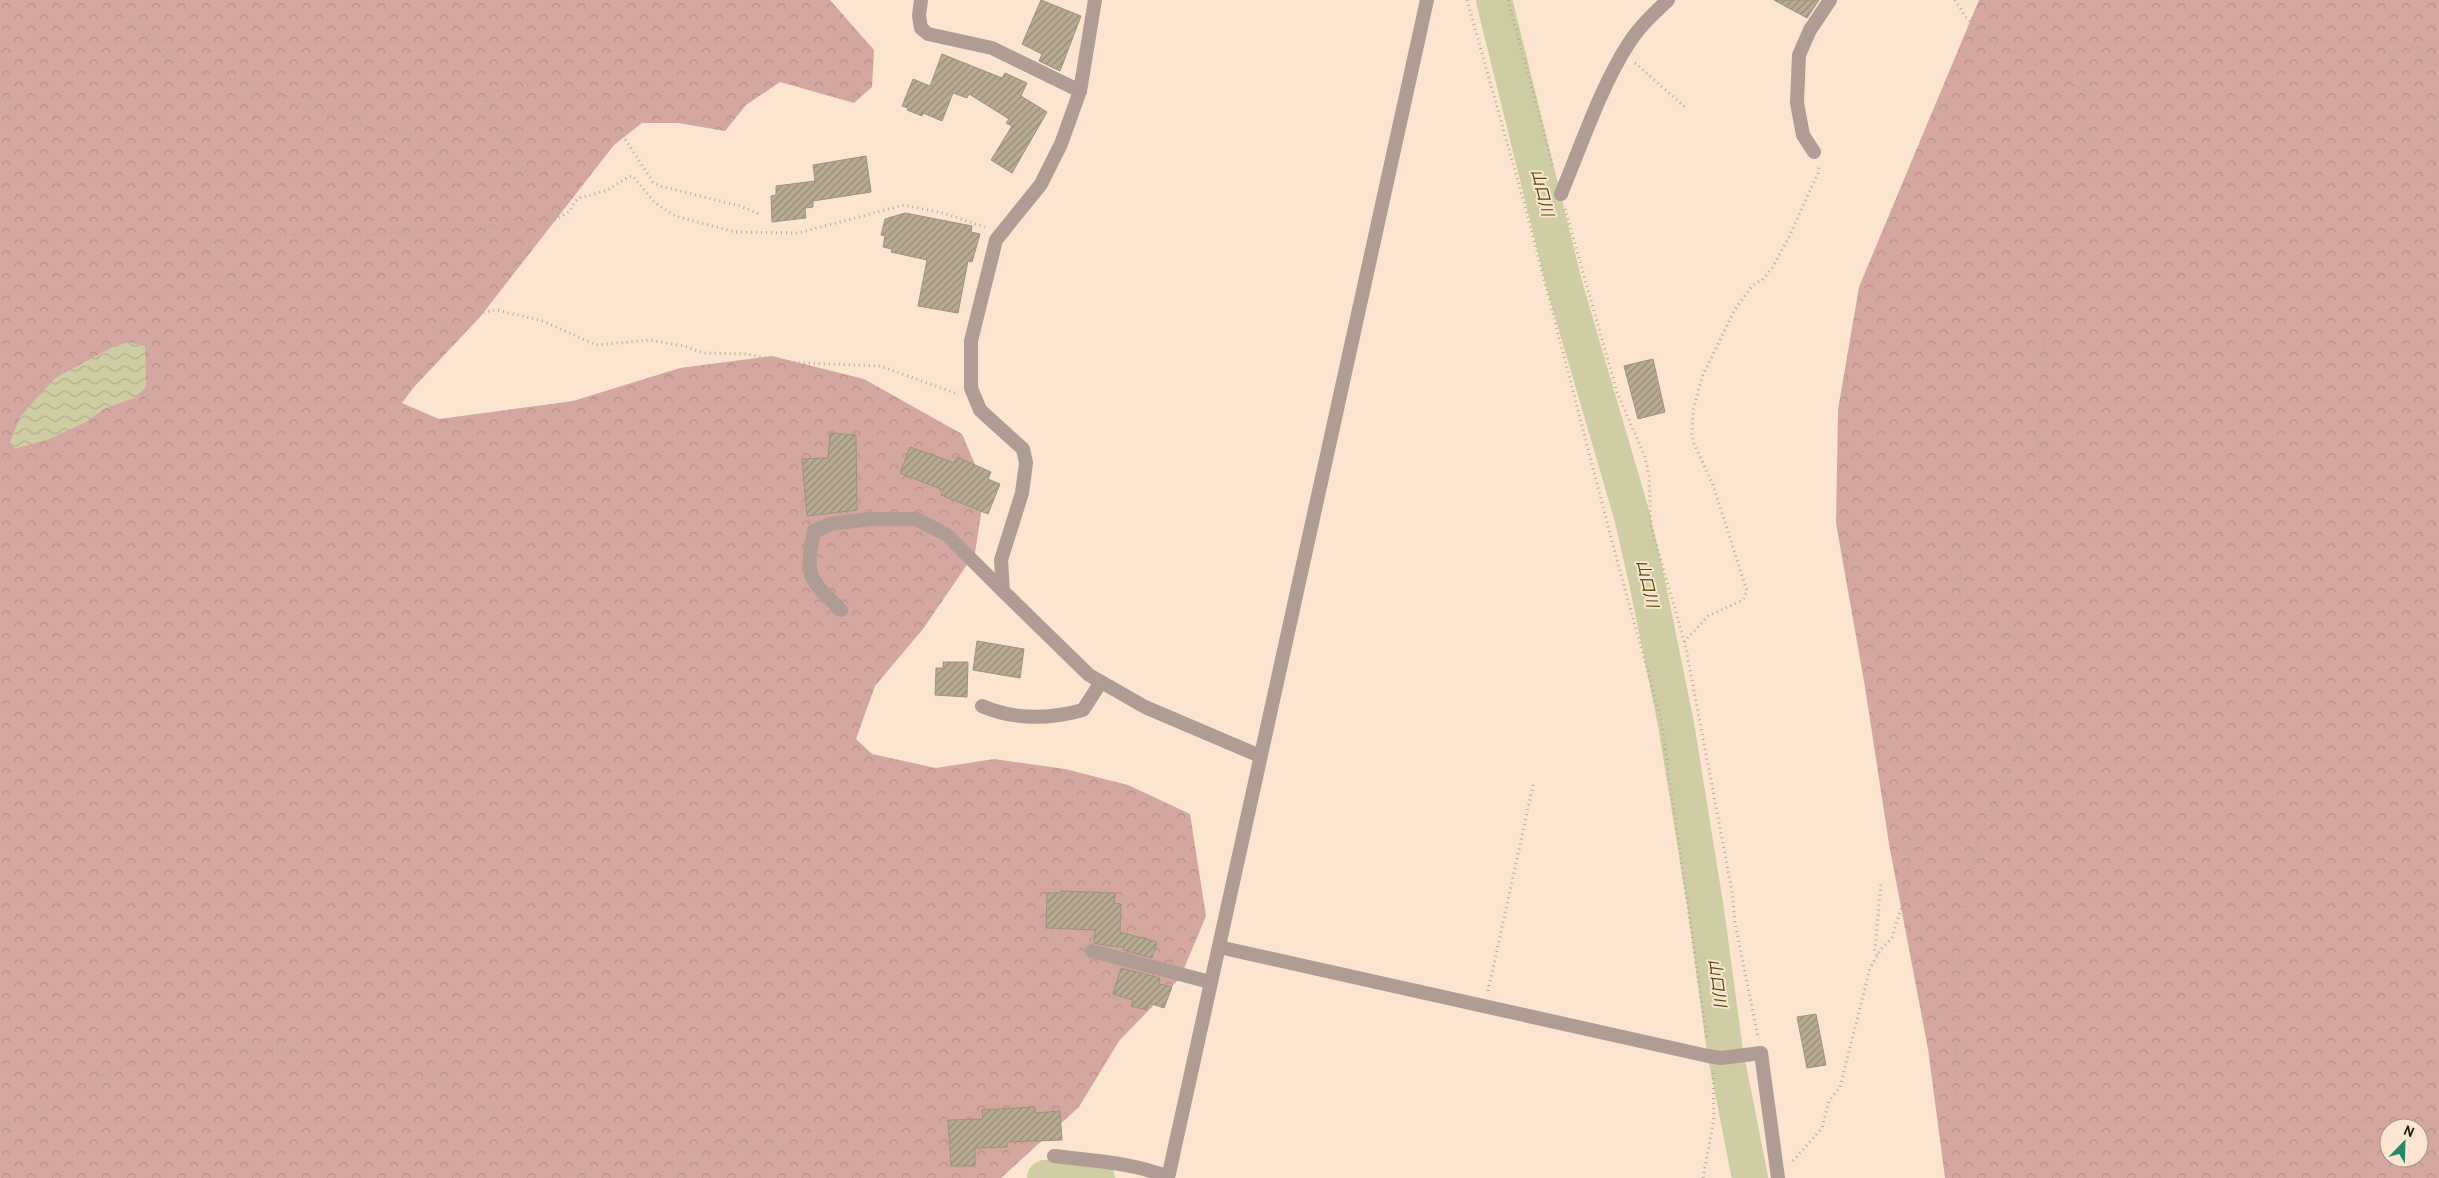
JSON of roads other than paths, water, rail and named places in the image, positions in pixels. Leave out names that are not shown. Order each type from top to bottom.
[{"type":"street","points":[[921,0],[919,16],[921,28],[928,34],[992,48],[1080,91]]},
{"type":"street","points":[[1003,591],[1001,560],[1022,493],[1026,463],[1023,449],[980,410],[971,388],[971,341],[996,240],[1041,184],[1061,144],[1080,91],[1095,0]]},
{"type":"street","points":[[1054,1156],[1143,1168],[1168,1178],[1426,0]]},
{"type":"street","points":[[1561,194],[1612,74],[1623,53],[1644,23],[1668,0]]},
{"type":"street","points":[[1814,152],[1803,135],[1797,103],[1799,55],[1810,30],[1830,0]]},
{"type":"street","points":[[841,610],[813,583],[809,558],[814,531],[830,524],[870,519],[916,519],[947,535],[1089,675],[1145,707],[1260,756]]},
{"type":"street","points":[[982,706],[1001,715],[1057,717],[1083,710],[1101,682]]},
{"type":"street","points":[[1219,947],[1714,1057],[1758,1053],[1778,1176]]},
{"type":"street","points":[[1092,951],[1210,982]]},
{"type":"water","points":[[129,342],[145,346],[146,386],[139,396],[104,409],[86,422],[49,439],[15,449],[10,442],[20,417],[55,378],[113,347]]},
{"type":"waterway","name":"山口川","points":[[1494,0],[1565,287],[1632,516],[1646,577],[1676,724],[1706,910],[1725,1051],[1750,1178]]},
{"type":"waterway","points":[[1045,1178],[1097,1178]]}]
